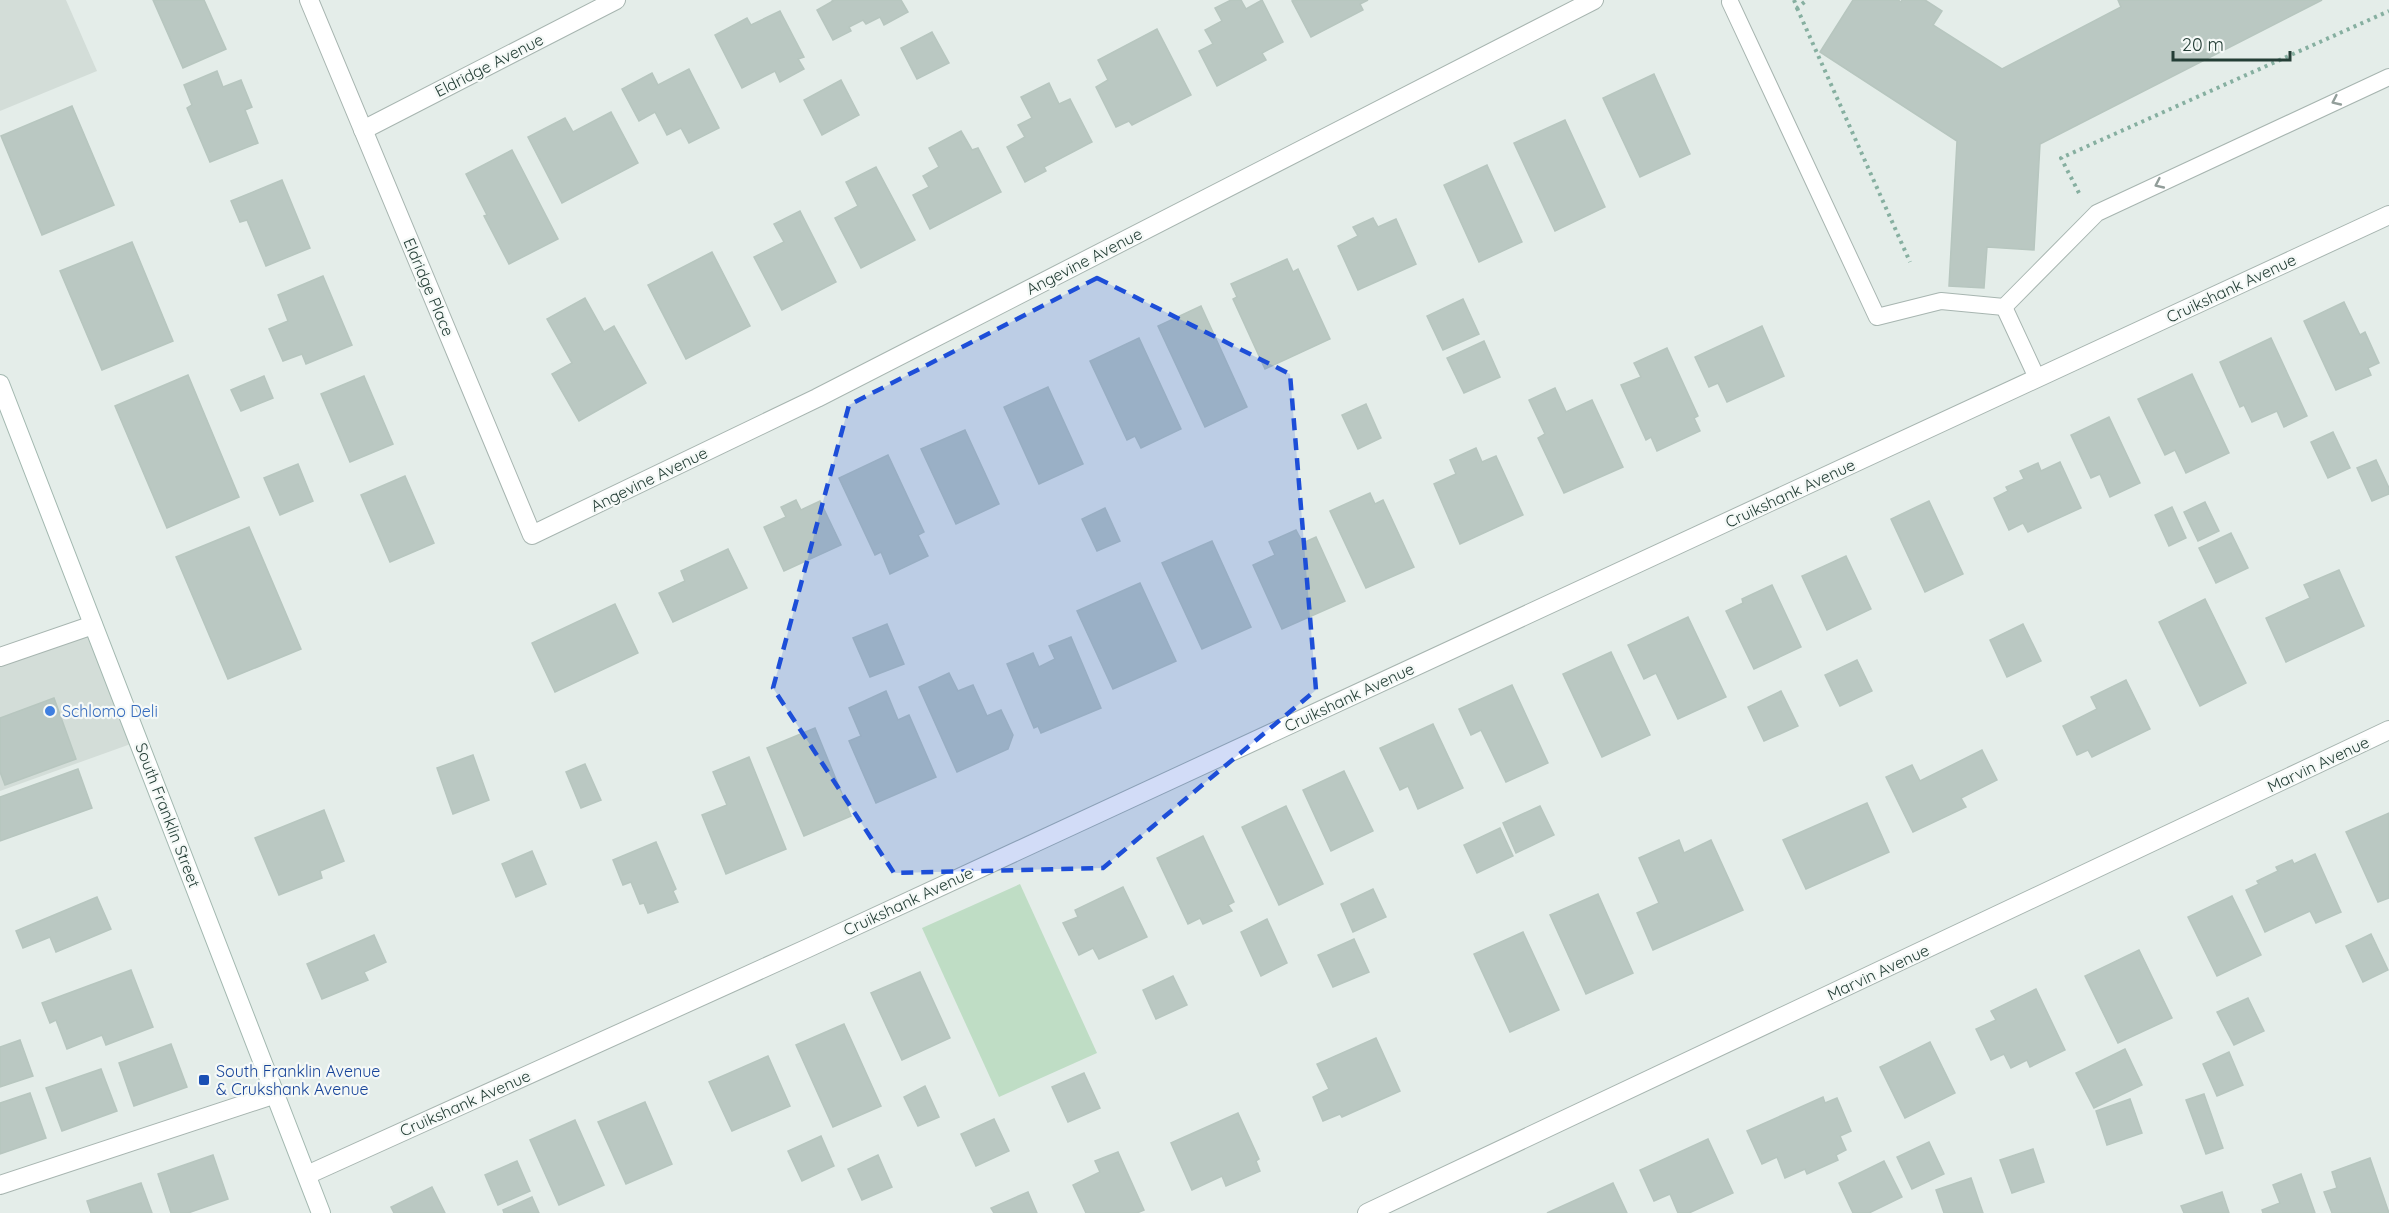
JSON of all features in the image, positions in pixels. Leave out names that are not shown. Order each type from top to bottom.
[{"type":"street","name":"Eldridge Place","points":[[309,0],[532,535],[570,517]]},
{"type":"street","name":"Eldridge Avenue","points":[[363,130],[616,0]]},
{"type":"street","name":"Angevine Avenue","points":[[570,517],[818,398],[1594,0]]},
{"type":"street","name":"Cruikshank Avenue","points":[[307,1175],[808,948],[2389,215]]},
{"type":"street","name":"South Franklin Street","points":[[0,384],[321,1213]]},
{"type":"street","points":[[0,657],[93,625]]},
{"type":"street","name":"Marvin Avenue","points":[[1367,1213],[2389,730]]},
{"type":"street","points":[[0,1185],[276,1094]]},
{"type":"lane","points":[[1730,2],[1877,317],[1941,301],[2004,307]]},
{"type":"lane","points":[[2004,307],[2097,213],[2389,77]]},
{"type":"lane","points":[[2004,307],[2037,378]]},
{"type":"path","points":[[1794,0],[1911,262]]},
{"type":"path","points":[[1797,8],[1807,0]]},
{"type":"path","points":[[2092,218],[2061,158],[2389,11]]},
{"type":"highlighted area","points":[[1097,278],[1290,374],[1316,690],[1103,868],[894,873],[773,688],[849,405]]},
{"type":"shaded area","points":[[0,0],[66,0],[97,71],[0,111]]},
{"type":"shaded area","points":[[93,615],[139,741],[0,791],[0,649]]},
{"type":"green space","points":[[1020,884],[1097,1053],[999,1097],[922,928]]},
{"type":"building","points":[[153,0],[204,0],[226,49],[183,68]]},
{"type":"building","points":[[832,0],[901,0],[908,12],[884,25],[880,17],[866,24],[863,20],[849,27],[851,31],[833,40],[817,10]]},
{"type":"building","points":[[1231,0],[1241,0],[1246,9],[1262,0],[1283,42],[1262,53],[1266,60],[1217,86],[1199,51],[1213,44],[1205,30],[1222,21],[1215,8]]},
{"type":"building","points":[[1368,0],[1360,4],[1363,10],[1311,37],[1292,1]]},
{"type":"building","points":[[1853,0],[1898,0],[1901,2],[1902,0],[1925,0],[1942,11],[1933,25],[2002,69],[2121,7],[2118,0],[2322,0],[2040,144],[2034,250],[1987,247],[1984,288],[1949,286],[1957,141],[1820,52]]},
{"type":"building","points":[[780,11],[804,57],[798,59],[804,69],[780,82],[775,71],[742,88],[715,35],[747,18],[751,25]]},
{"type":"building","points":[[1157,29],[1191,95],[1132,125],[1129,121],[1116,127],[1096,87],[1108,80],[1098,60]]},
{"type":"building","points":[[932,32],[949,63],[917,79],[901,48]]},
{"type":"building","points":[[689,69],[719,128],[689,143],[681,128],[667,135],[655,112],[639,121],[622,89],[652,73],[658,85]]},
{"type":"building","points":[[217,71],[223,87],[241,80],[252,107],[245,110],[258,143],[210,162],[187,108],[192,105],[184,85]]},
{"type":"building","points":[[1654,74],[1690,154],[1640,177],[1603,98]]},
{"type":"building","points":[[841,80],[859,115],[822,135],[804,100]]},
{"type":"building","points":[[1049,83],[1059,104],[1070,99],[1092,142],[1044,167],[1046,171],[1025,182],[1007,147],[1025,137],[1018,125],[1032,118],[1021,97]]},
{"type":"building","points":[[72,106],[114,205],[42,235],[1,136]]},
{"type":"building","points":[[611,112],[638,163],[562,203],[528,137],[565,118],[573,132]]},
{"type":"building","points":[[1565,120],[1605,207],[1555,231],[1514,143]]},
{"type":"building","points":[[961,131],[972,150],[978,148],[1001,192],[930,229],[913,195],[929,187],[923,176],[939,167],[929,148]]},
{"type":"building","points":[[512,150],[558,239],[509,264],[484,216],[487,215],[466,174]]},
{"type":"building","points":[[1487,165],[1522,242],[1479,262],[1444,185]]},
{"type":"building","points":[[876,167],[915,240],[861,268],[835,218],[858,206],[846,182]]},
{"type":"building","points":[[282,180],[310,248],[266,266],[247,220],[240,222],[231,201]]},
{"type":"building","points":[[800,211],[836,282],[782,310],[754,257],[784,242],[774,224]]},
{"type":"building","points":[[1373,218],[1378,227],[1396,219],[1416,264],[1358,290],[1338,246],[1358,236],[1353,227]]},
{"type":"building","points":[[132,242],[173,341],[102,370],[60,271]]},
{"type":"building","points":[[712,252],[750,326],[686,359],[648,285]]},
{"type":"building","points":[[1287,259],[1293,272],[1298,269],[1330,339],[1265,369],[1233,299],[1237,297],[1231,284]]},
{"type":"building","points":[[323,276],[352,345],[306,364],[302,354],[283,361],[269,329],[288,321],[278,295]]},
{"type":"building","points":[[585,298],[604,332],[614,326],[646,383],[579,421],[552,374],[572,363],[547,319]]},
{"type":"building","points":[[1463,299],[1479,334],[1443,350],[1427,316]]},
{"type":"building","points":[[2344,302],[2360,335],[2365,332],[2379,363],[2368,368],[2371,375],[2336,390],[2304,321]]},
{"type":"building","points":[[1201,306],[1247,407],[1205,427],[1158,326]]},
{"type":"building","points":[[1762,326],[1784,376],[1727,402],[1718,383],[1709,387],[1695,357]]},
{"type":"building","points":[[1139,338],[1181,429],[1141,448],[1135,436],[1127,440],[1090,361]]},
{"type":"building","points":[[2271,338],[2307,416],[2284,427],[2277,411],[2252,422],[2244,405],[2240,407],[2220,362]]},
{"type":"building","points":[[1484,341],[1500,377],[1464,393],[1447,358]]},
{"type":"building","points":[[1667,348],[1698,416],[1694,418],[1700,431],[1657,451],[1651,437],[1646,440],[1621,385],[1641,377],[1634,363]]},
{"type":"building","points":[[2192,374],[2229,453],[2186,473],[2175,450],[2165,455],[2138,399]]},
{"type":"building","points":[[188,375],[239,497],[167,528],[115,406]]},
{"type":"building","points":[[264,376],[273,398],[241,411],[231,390]]},
{"type":"building","points":[[364,376],[393,444],[350,462],[321,394]]},
{"type":"building","points":[[1048,387],[1083,464],[1039,484],[1004,407]]},
{"type":"building","points":[[1555,388],[1566,412],[1592,400],[1623,467],[1564,493],[1538,438],[1545,434],[1529,400]]},
{"type":"building","points":[[1366,404],[1381,438],[1358,449],[1342,415]]},
{"type":"building","points":[[2109,417],[2140,483],[2110,497],[2100,474],[2091,478],[2071,435]]},
{"type":"building","points":[[965,430],[999,504],[956,524],[921,449]]},
{"type":"building","points":[[2333,432],[2350,468],[2328,478],[2311,442]]},
{"type":"building","points":[[1476,448],[1482,462],[1496,456],[1523,515],[1460,544],[1434,484],[1456,474],[1450,460]]},
{"type":"building","points":[[888,455],[924,532],[918,535],[928,556],[890,574],[881,552],[875,555],[839,478]]},
{"type":"building","points":[[2376,460],[2389,488],[2389,494],[2372,501],[2357,468]]},
{"type":"building","points":[[2060,462],[2081,508],[2028,532],[2023,523],[2009,530],[1994,498],[2008,491],[2006,487],[2024,479],[2020,471],[2038,463],[2041,471]]},
{"type":"building","points":[[298,464],[313,501],[280,515],[264,478]]},
{"type":"building","points":[[405,476],[434,543],[390,562],[361,495]]},
{"type":"building","points":[[1370,493],[1375,504],[1383,500],[1414,567],[1366,588],[1330,511]]},
{"type":"building","points":[[796,500],[801,510],[820,501],[841,545],[784,571],[764,527],[786,517],[781,507]]},
{"type":"building","points":[[1929,501],[1963,574],[1925,592],[1891,519]]},
{"type":"building","points":[[2205,502],[2219,531],[2198,541],[2184,512]]},
{"type":"building","points":[[2172,507],[2186,538],[2169,546],[2155,515]]},
{"type":"building","points":[[1105,508],[1120,541],[1097,551],[1082,519]]},
{"type":"building","points":[[249,527],[301,649],[228,679],[176,557]]},
{"type":"building","points":[[1296,530],[1303,543],[1316,537],[1345,601],[1282,629],[1253,565],[1275,555],[1269,542]]},
{"type":"building","points":[[2231,533],[2248,568],[2216,583],[2199,548]]},
{"type":"building","points":[[1212,541],[1251,627],[1202,649],[1162,563]]},
{"type":"building","points":[[728,549],[747,588],[673,622],[659,593],[685,581],[681,571]]},
{"type":"building","points":[[1846,556],[1871,609],[1827,630],[1802,576]]},
{"type":"building","points":[[2339,570],[2364,626],[2286,662],[2266,618],[2310,598],[2304,585]]},
{"type":"building","points":[[1140,583],[1176,661],[1113,689],[1077,611]]},
{"type":"building","points":[[1772,585],[1801,647],[1754,669],[1726,611],[1743,603],[1742,599]]},
{"type":"building","points":[[2205,599],[2246,683],[2200,706],[2159,622]]},
{"type":"building","points":[[615,604],[638,653],[555,692],[532,643]]},
{"type":"building","points":[[1688,617],[1726,697],[1678,719],[1656,673],[1644,679],[1628,645]]},
{"type":"building","points":[[887,624],[904,664],[870,677],[853,638]]},
{"type":"building","points":[[2023,624],[2041,661],[2007,677],[1990,640]]},
{"type":"building","points":[[1071,637],[1101,708],[1041,733],[1038,726],[1034,728],[1007,664],[1033,653],[1039,667],[1055,659],[1049,646]]},
{"type":"building","points":[[1611,652],[1650,735],[1602,757],[1563,674]]},
{"type":"building","points":[[1857,660],[1872,691],[1840,706],[1825,675]]},
{"type":"building","points":[[949,673],[958,691],[973,685],[987,716],[1001,710],[1013,735],[1008,749],[957,772],[919,687]]},
{"type":"building","points":[[2126,680],[2150,729],[2092,757],[2088,750],[2077,755],[2063,726],[2097,709],[2091,697]]},
{"type":"building","points":[[1512,685],[1548,763],[1506,782],[1481,730],[1471,735],[1459,709]]},
{"type":"building","points":[[886,691],[898,720],[909,715],[936,777],[876,803],[849,741],[861,736],[849,708]]},
{"type":"building","points":[[1781,691],[1798,726],[1764,741],[1748,707]]},
{"type":"building","points":[[54,698],[76,759],[5,785],[0,772],[0,718]]},
{"type":"building","points":[[1433,724],[1463,788],[1418,809],[1408,786],[1400,790],[1380,748]]},
{"type":"building","points":[[815,728],[851,816],[804,836],[767,748]]},
{"type":"building","points":[[1982,750],[1997,780],[1961,798],[1966,807],[1913,832],[1886,777],[1912,765],[1920,781]]},
{"type":"building","points":[[473,755],[489,800],[453,814],[437,768]]},
{"type":"building","points":[[749,757],[786,849],[726,874],[702,815],[727,805],[713,772]]},
{"type":"building","points":[[585,764],[601,800],[581,808],[566,772]]},
{"type":"building","points":[[78,769],[92,808],[0,841],[0,797]]},
{"type":"building","points":[[1344,771],[1373,831],[1331,851],[1303,790]]},
{"type":"building","points":[[1867,803],[1889,852],[1806,889],[1783,840]]},
{"type":"building","points":[[1286,806],[1323,884],[1279,905],[1242,827]]},
{"type":"building","points":[[1540,806],[1554,835],[1516,853],[1503,823]]},
{"type":"building","points":[[324,810],[344,861],[320,871],[322,878],[279,895],[255,838]]},
{"type":"building","points":[[2389,813],[2389,898],[2378,902],[2346,832]]},
{"type":"building","points":[[1500,828],[1513,856],[1477,873],[1464,845]]},
{"type":"building","points":[[1203,836],[1234,902],[1228,905],[1232,911],[1203,924],[1200,918],[1188,924],[1157,858]]},
{"type":"building","points":[[1679,840],[1684,853],[1711,840],[1743,910],[1653,950],[1637,913],[1659,903],[1639,858]]},
{"type":"building","points":[[656,842],[676,889],[673,891],[678,902],[648,913],[644,903],[640,904],[631,882],[623,885],[613,860]]},
{"type":"building","points":[[532,851],[546,884],[516,897],[502,864]]},
{"type":"building","points":[[2315,854],[2341,912],[2316,923],[2310,911],[2265,932],[2246,890],[2259,884],[2257,881],[2278,871],[2276,867],[2292,860],[2294,864]]},
{"type":"building","points":[[1123,887],[1147,937],[1099,959],[1093,948],[1079,955],[1063,923],[1078,917],[1075,910]]},
{"type":"building","points":[[1373,889],[1386,917],[1353,932],[1341,904]]},
{"type":"building","points":[[1598,894],[1633,973],[1586,994],[1550,915]]},
{"type":"building","points":[[2232,896],[2261,955],[2217,976],[2188,917]]},
{"type":"building","points":[[97,897],[111,929],[56,952],[50,937],[23,948],[16,931]]},
{"type":"building","points":[[1267,919],[1287,963],[1261,976],[1241,932]]},
{"type":"building","points":[[1523,932],[1559,1010],[1510,1032],[1474,954]]},
{"type":"building","points":[[2371,934],[2388,970],[2363,982],[2346,946]]},
{"type":"building","points":[[374,935],[386,962],[364,972],[368,980],[322,999],[307,964]]},
{"type":"building","points":[[1354,939],[1369,972],[1333,987],[1318,955]]},
{"type":"building","points":[[2139,950],[2172,1018],[2118,1043],[2085,976]]},
{"type":"building","points":[[131,970],[153,1027],[106,1045],[102,1035],[67,1049],[56,1020],[50,1023],[42,1003]]},
{"type":"building","points":[[920,972],[950,1038],[902,1060],[871,993]]},
{"type":"building","points":[[1173,976],[1187,1005],[1156,1019],[1143,990]]},
{"type":"building","points":[[2036,989],[2065,1050],[2030,1067],[2027,1060],[2011,1068],[2004,1054],[1991,1060],[1976,1029],[1996,1020],[1991,1011]]},
{"type":"building","points":[[2248,998],[2264,1031],[2234,1045],[2217,1012]]},
{"type":"building","points":[[844,1024],[881,1106],[833,1127],[796,1045]]},
{"type":"building","points":[[1376,1038],[1400,1091],[1342,1117],[1340,1114],[1323,1121],[1313,1097],[1329,1089],[1317,1064]]},
{"type":"building","points":[[20,1040],[33,1076],[0,1087],[0,1047]]},
{"type":"building","points":[[1930,1042],[1955,1093],[1905,1118],[1880,1067]]},
{"type":"building","points":[[171,1044],[187,1087],[134,1106],[119,1063]]},
{"type":"building","points":[[2125,1049],[2142,1085],[2094,1108],[2076,1073]]},
{"type":"building","points":[[2229,1052],[2243,1085],[2217,1096],[2203,1064]]},
{"type":"building","points":[[768,1056],[790,1106],[732,1131],[709,1082]]},
{"type":"building","points":[[101,1069],[117,1111],[62,1131],[46,1088]]},
{"type":"building","points":[[1084,1073],[1100,1108],[1068,1122],[1052,1087]]},
{"type":"building","points":[[925,1086],[939,1117],[918,1126],[904,1097]]},
{"type":"building","points":[[30,1093],[46,1138],[0,1154],[0,1103]]},
{"type":"building","points":[[2204,1094],[2223,1148],[2206,1154],[2186,1100]]},
{"type":"building","points":[[1823,1097],[1825,1103],[1837,1098],[1851,1131],[1840,1136],[1846,1150],[1836,1155],[1838,1160],[1807,1174],[1805,1169],[1785,1178],[1777,1157],[1762,1164],[1747,1131]]},
{"type":"building","points":[[2130,1099],[2142,1133],[2107,1145],[2096,1111]]},
{"type":"building","points":[[645,1102],[672,1164],[626,1184],[598,1122]]},
{"type":"building","points":[[1238,1113],[1259,1159],[1256,1161],[1260,1171],[1226,1186],[1222,1176],[1192,1190],[1171,1143]]},
{"type":"building","points":[[994,1119],[1009,1151],[976,1166],[961,1134]]},
{"type":"building","points":[[575,1120],[604,1185],[559,1205],[530,1140]]},
{"type":"building","points":[[821,1136],[834,1166],[802,1181],[788,1151]]},
{"type":"building","points":[[1708,1139],[1733,1193],[1689,1213],[1678,1213],[1670,1194],[1654,1201],[1640,1170]]},
{"type":"building","points":[[1929,1142],[1944,1174],[1912,1189],[1897,1157]]},
{"type":"building","points":[[2033,1149],[2044,1182],[2012,1193],[2000,1160]]},
{"type":"building","points":[[1118,1152],[1144,1210],[1137,1213],[1086,1213],[1073,1185],[1100,1172],[1095,1161]]},
{"type":"building","points":[[213,1155],[228,1199],[188,1213],[171,1213],[158,1174]]},
{"type":"building","points":[[878,1155],[892,1187],[862,1200],[848,1169]]},
{"type":"building","points":[[2370,1158],[2389,1213],[2332,1213],[2324,1192],[2337,1188],[2332,1172]]},
{"type":"building","points":[[517,1161],[530,1191],[498,1205],[485,1175]]},
{"type":"building","points":[[1884,1161],[1902,1197],[1869,1213],[1853,1213],[1839,1183]]},
{"type":"building","points":[[2301,1174],[2315,1213],[2263,1213],[2262,1210],[2280,1203],[2273,1185]]},
{"type":"building","points":[[1971,1178],[1983,1213],[1944,1213],[1936,1190]]},
{"type":"building","points":[[141,1183],[152,1213],[91,1213],[87,1201]]},
{"type":"building","points":[[1613,1183],[1627,1213],[1547,1213]]},
{"type":"building","points":[[432,1187],[445,1213],[394,1213],[391,1207]]},
{"type":"building","points":[[1028,1192],[1037,1213],[994,1213],[991,1208]]},
{"type":"building","points":[[2222,1192],[2229,1213],[2184,1213],[2181,1206]]},
{"type":"building","points":[[532,1197],[539,1213],[504,1213],[503,1210]]},
{"type":"place","name":"Schlomo Deli","points":[[50,711]]},
{"type":"place","name":"South Franklin Avenue & Crukshank Avenue","points":[[204,1080]]}]
